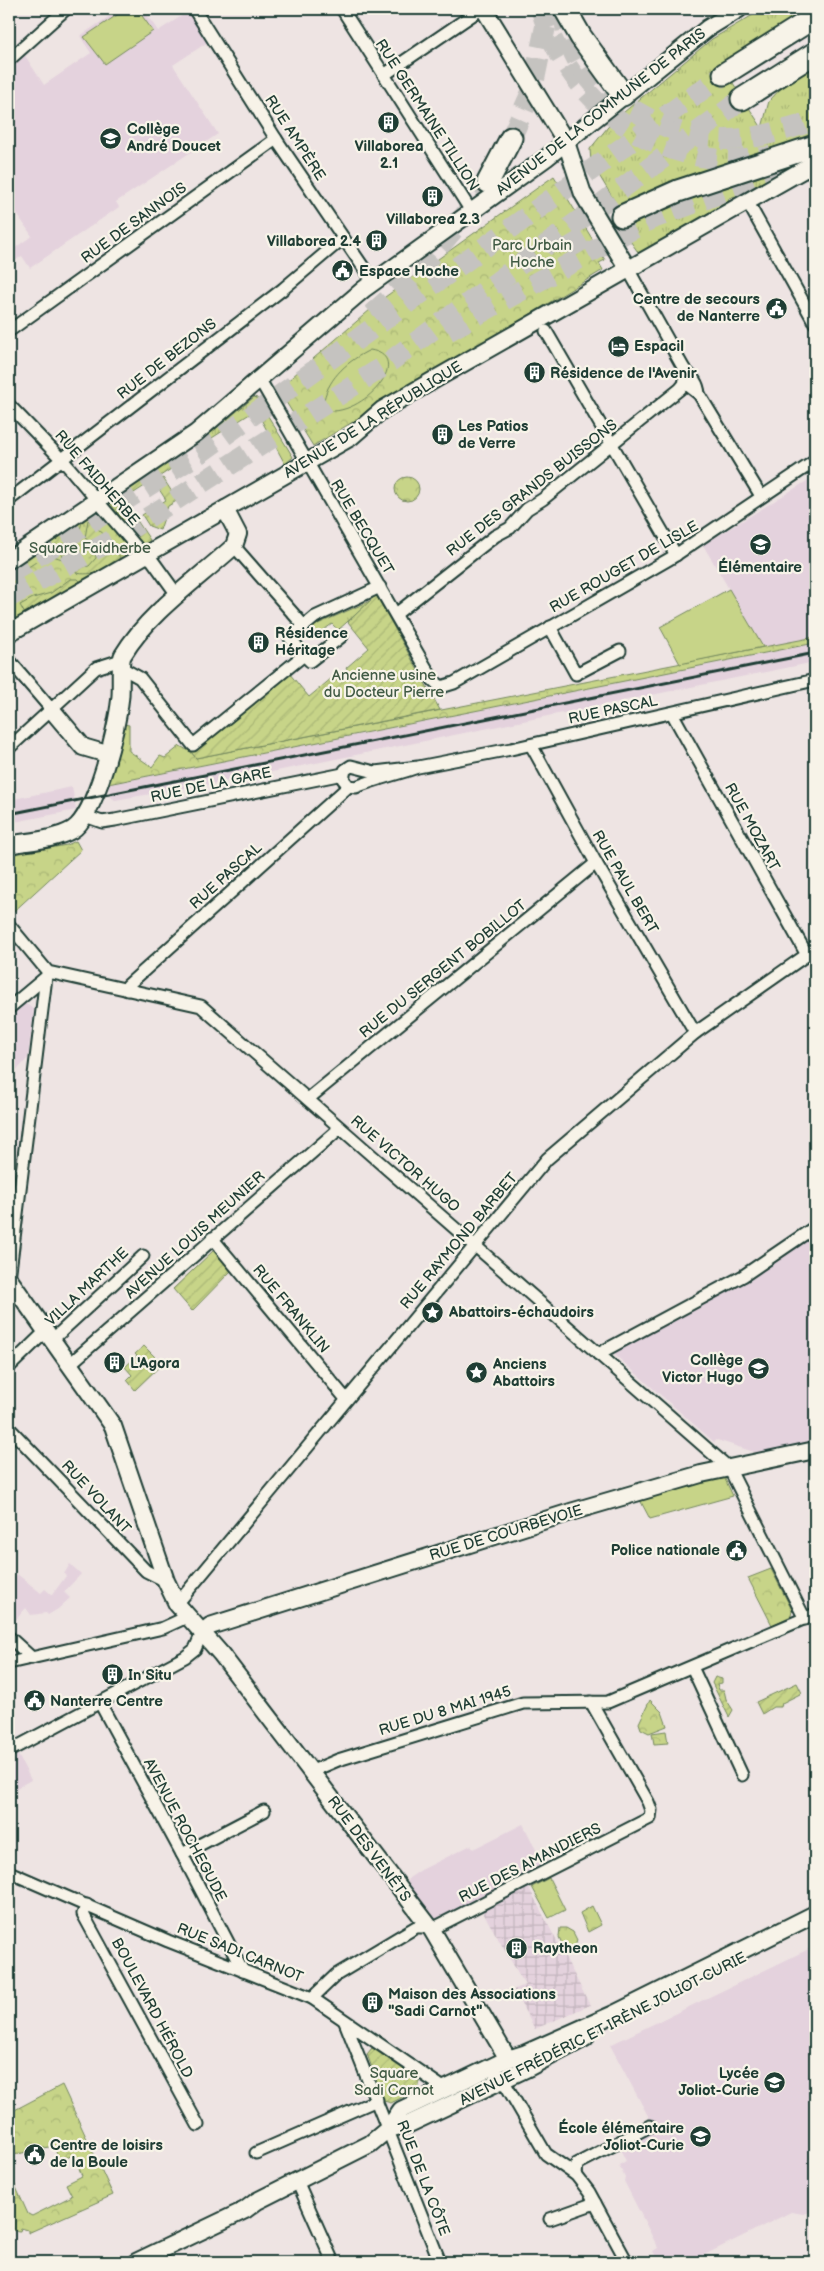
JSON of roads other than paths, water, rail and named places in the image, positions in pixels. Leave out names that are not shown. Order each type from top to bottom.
[{"type":"highway","points":[[566,9],[581,37],[623,95]]},
{"type":"highway","points":[[724,74],[815,17]]},
{"type":"highway","points":[[742,99],[815,53]]},
{"type":"highway","points":[[488,182],[511,138]]},
{"type":"highway","points":[[622,216],[678,191],[815,146]]},
{"type":"main road","points":[[482,9],[566,142],[583,194],[628,269]]},
{"type":"main road","name":"AVENUE DE LA COMMUNE DE PARIS","points":[[9,560],[196,433],[374,283],[566,142],[708,28],[739,9]]},
{"type":"main road","name":"AVENUE DE LA RÉPUBLIQUE","points":[[9,633],[352,437],[382,410],[815,163]]},
{"type":"main road","points":[[9,845],[60,835],[78,825],[85,816],[94,798],[119,711],[121,664],[145,625],[234,546],[238,534],[225,509]]},
{"type":"main road","points":[[51,709],[83,747],[107,754]]},
{"type":"main road","points":[[9,1280],[113,1426],[166,1581],[182,1610]]},
{"type":"main road","name":"RUE DE COURBEVOIE","points":[[202,1633],[210,1626],[565,1514],[729,1468],[815,1450]]},
{"type":"main road","name":"RUE DES VENÊTS","points":[[182,1610],[258,1702],[427,1926],[432,1930],[508,2059]]},
{"type":"main road","name":"AVENUE FRÉDÉRIC ET IRÈNE JOLIOT-CURIE","points":[[136,2262],[245,2210],[257,2201],[370,2144],[388,2129],[401,2110],[508,2059],[614,2014],[815,1914]]},
{"type":"main road","name":"AVENUE FRÉDÉRIC ET IRÈNE JOLIOT-CURIE","points":[[388,2129],[409,2124],[503,2080],[815,1922]]},
{"type":"street","points":[[9,60],[66,9]]},
{"type":"street","name":"RUE AMPÈRE","points":[[194,9],[342,239],[374,283]]},
{"type":"street","name":"RUE GERMAINE TILLION","points":[[342,9],[471,211]]},
{"type":"street","points":[[384,75],[482,9]]},
{"type":"street","name":"RUE DE SANNOIS","points":[[9,331],[276,138]]},
{"type":"street","points":[[747,201],[815,323]]},
{"type":"street","name":"RUE DE BEZONS","points":[[9,500],[283,289],[342,239]]},
{"type":"street","points":[[628,269],[684,369],[694,378],[699,387],[699,394]]},
{"type":"street","points":[[546,331],[676,554]]},
{"type":"street","points":[[684,369],[685,383],[699,394],[761,496]]},
{"type":"street","name":"RUE BECQUET","points":[[260,380],[435,682],[440,686]]},
{"type":"street","name":"RUE DES GRANDS BUISSONS","points":[[396,614],[495,536],[510,528],[527,509],[612,444],[685,383]]},
{"type":"street","name":"RUE FAIDHERBE","points":[[9,405],[62,460],[145,555],[152,560],[178,596]]},
{"type":"street","name":"RUE ROUGET DE LISLE","points":[[440,686],[454,683],[676,554],[753,505],[761,496],[815,461]]},
{"type":"street","points":[[234,546],[304,626]]},
{"type":"street","points":[[342,636],[310,661],[290,638],[315,617],[380,587]]},
{"type":"street","points":[[550,627],[576,674],[620,651]]},
{"type":"street","points":[[9,748],[96,668],[121,664],[140,678],[193,745],[304,655]]},
{"type":"street","points":[[9,660],[51,709]]},
{"type":"street","name":"RUE PASCAL","points":[[343,774],[352,766],[375,772],[418,767],[531,745],[815,680]]},
{"type":"street","name":"RUE MOZART","points":[[672,713],[811,952]]},
{"type":"street","name":"RUE PAUL BERT","points":[[531,745],[596,863],[696,1033]]},
{"type":"street","name":"RUE PASCAL","points":[[127,990],[128,985],[349,786],[356,787],[362,783],[376,782],[418,767]]},
{"type":"street","points":[[362,770],[364,774],[362,783]]},
{"type":"street","points":[[343,774],[344,782],[349,786]]},
{"type":"street","name":"RUE DE LA GARE","points":[[85,816],[102,822],[115,820],[343,774]]},
{"type":"street","name":"RUE DU SERGENT BOBILLOT","points":[[308,1099],[596,863]]},
{"type":"street","points":[[9,926],[47,975],[11,1243],[9,1280]]},
{"type":"street","name":"RUE RAYMOND BARBET","points":[[182,1610],[216,1558],[547,1159],[696,1033],[811,952]]},
{"type":"street","points":[[9,1008],[47,975]]},
{"type":"street","name":"RUE VICTOR HUGO","points":[[47,975],[201,1006],[271,1059],[308,1099],[340,1128],[729,1468]]},
{"type":"street","name":"AVENUE LOUIS MEUNIER","points":[[70,1364],[164,1284],[212,1238],[340,1128]]},
{"type":"street","points":[[598,1354],[743,1276],[815,1227]]},
{"type":"street","name":"RUE FRANKLIN","points":[[212,1238],[346,1399]]},
{"type":"street","name":"VILLA MARTHE","points":[[9,1367],[49,1336],[143,1256]]},
{"type":"street","name":"RUE VOLANT","points":[[9,1428],[146,1571],[166,1581]]},
{"type":"street","points":[[729,1468],[810,1617]]},
{"type":"street","points":[[9,1663],[163,1628],[182,1610]]},
{"type":"street","name":"RUE DU 8 MAI 1945","points":[[310,1772],[338,1760],[523,1703],[608,1702],[810,1617]]},
{"type":"street","points":[[9,1750],[185,1657],[195,1649],[202,1633]]},
{"type":"street","points":[[9,1637],[32,1658]]},
{"type":"street","points":[[692,1667],[742,1775]]},
{"type":"street","name":"RUE DES AMANDIERS","points":[[312,1998],[336,1975],[416,1927],[436,1927],[650,1818],[652,1810],[648,1802],[590,1702]]},
{"type":"street","name":"AVENUE ROCHEGUDE","points":[[100,1703],[243,1971]]},
{"type":"street","points":[[182,1854],[264,1811]]},
{"type":"street","name":"RUE SADI CARNOT","points":[[9,1872],[243,1971],[312,1998],[445,2089]]},
{"type":"street","name":"BOULEVARD HÉROLD","points":[[86,1905],[83,1914],[198,2125]]},
{"type":"street","name":"RUE DE LA CÔTE","points":[[345,2022],[440,2262]]},
{"type":"street","points":[[503,2080],[508,2059]]},
{"type":"street","points":[[489,2068],[503,2080],[546,2154],[576,2176],[595,2203],[627,2262]]},
{"type":"street","points":[[256,2153],[377,2100]]},
{"type":"street","points":[[576,2176],[577,2164],[650,2126]]},
{"type":"street","points":[[297,2181],[333,2262]]},
{"type":"street","points":[[550,2219],[595,2203]]},
{"type":"tunnel","points":[[541,9],[555,44],[574,76],[599,104],[628,127],[660,145],[696,156],[733,160],[771,156]]},
{"type":"tunnel","points":[[565,9],[566,29],[570,44],[578,62],[602,93],[612,100],[671,129],[704,138],[738,139],[756,137],[791,128],[815,118]]},
{"type":"tunnel","points":[[511,138],[532,91],[546,24]]},
{"type":"tunnel","points":[[9,574],[203,451],[724,74]]},
{"type":"tunnel","points":[[9,597],[116,538],[384,366],[742,99]]},
{"type":"tunnel","points":[[448,331],[649,220],[716,195],[801,169]]},
{"type":"tunnel","points":[[372,314],[434,252],[463,217],[488,182]]},
{"type":"tunnel","points":[[567,249],[622,216]]},
{"type":"railway","points":[[9,814],[815,653]]},
{"type":"place","name":"Villaborea 2.1","points":[[389,123]]},
{"type":"place","name":"Collège André Doucet","points":[[111,138]]},
{"type":"place","name":"Villaborea 2.3","points":[[433,196]]},
{"type":"place","name":"Villaborea 2.4","points":[[377,241]]},
{"type":"place","name":"Espace Hoche","points":[[343,271]]},
{"type":"place","name":"Centre de secours de Nanterre","points":[[776,308]]},
{"type":"place","name":"Espacil","points":[[618,346]]},
{"type":"place","name":"Résidence de l'Avenir","points":[[534,373]]},
{"type":"place","name":"Les Patios de Verre","points":[[442,435]]},
{"type":"place","name":"Élémentaire","points":[[760,544]]},
{"type":"place","name":"Résidence Héritage","points":[[259,642]]},
{"type":"place","name":"Abattoirs-échaudoirs","points":[[433,1312]]},
{"type":"place","name":"L'Agora","points":[[114,1363]]},
{"type":"place","name":"Collège Victor Hugo","points":[[759,1369]]},
{"type":"place","name":"Anciens Abattoirs","points":[[477,1373]]},
{"type":"place","name":"Police nationale","points":[[736,1550]]},
{"type":"place","name":"In Situ","points":[[112,1675]]},
{"type":"place","name":"Nanterre Centre","points":[[34,1701]]},
{"type":"place","name":"Raytheon","points":[[517,1948]]},
{"type":"place","name":"Maison des Associations \"Sadi Carnot\"","points":[[372,2003]]},
{"type":"place","name":"Lycée Joliot-Curie","points":[[775,2082]]},
{"type":"place","name":"École élémentaire Joliot-Curie","points":[[700,2137]]},
{"type":"place","name":"Centre de loisirs de la Boule","points":[[34,2154]]},
{"type":"park label","name":"Parc Urbain Hoche","points":[[532,254]]},
{"type":"park label","name":"Square Faidherbe","points":[[90,548]]},
{"type":"park label","name":"Ancienne usine du Docteur Pierre","points":[[384,684]]},
{"type":"park label","name":"Square Sadi Carnot","points":[[394,2082]]}]
